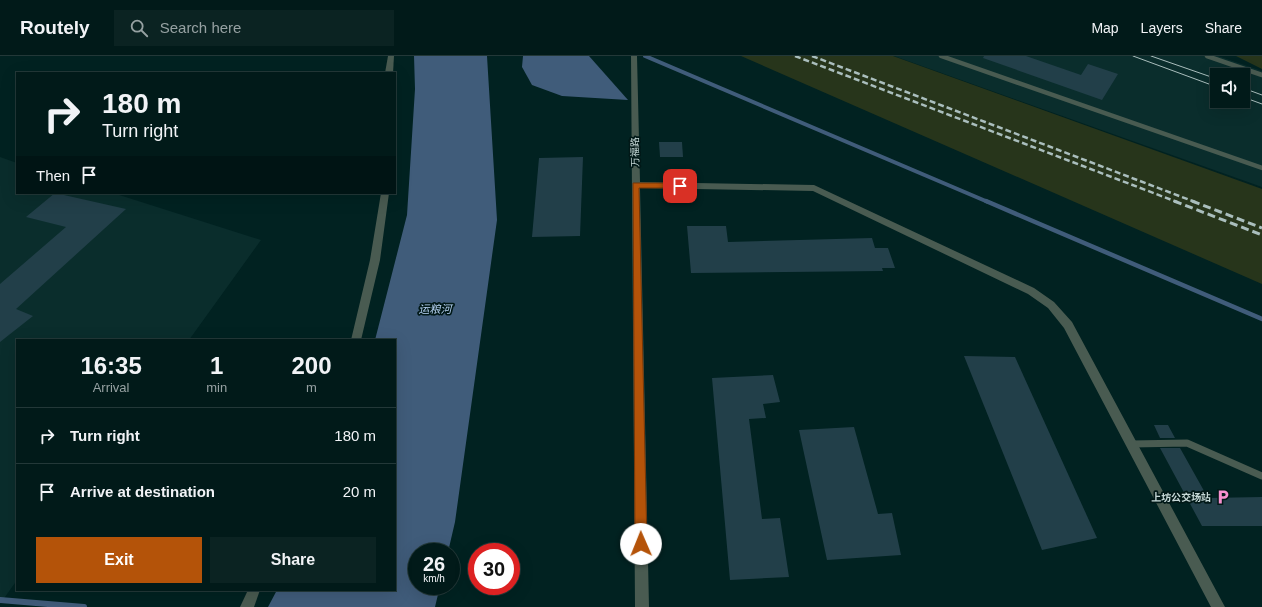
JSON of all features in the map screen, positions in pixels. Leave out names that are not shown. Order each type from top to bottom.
[{"type":"street","points":[[389,72],[391,56]]},
{"type":"street","name":"万福路","points":[[634,61],[642,607]]},
{"type":"street","points":[[635,185],[814,188],[1031,291],[1051,305],[1068,325],[1218,607]]},
{"type":"street","points":[[356,339],[375,260],[385,194]]},
{"type":"street","points":[[247,607],[254,591]]},
{"type":"lane","points":[[941,56],[1262,168]]},
{"type":"lane","points":[[1208,56],[1262,75]]},
{"type":"lane","points":[[1132,444],[1187,443],[1262,476]]},
{"type":"shaded area","points":[[894,56],[1218,56],[1262,71],[1262,187]]},
{"type":"shaded area","points":[[0,157],[16,163],[16,194],[116,194],[261,240],[190,339],[16,339],[16,581],[0,604]]},
{"type":"green space","points":[[741,56],[893,56],[1262,189],[1262,284]]},
{"type":"green space","points":[[1236,56],[1262,56],[1262,69]]},
{"type":"water","name":"运粮河","points":[[414,56],[487,56],[497,220],[455,522],[450,543],[408,543],[408,595],[438,595],[435,607],[268,607],[276,591],[396,591],[396,339],[375,339],[407,215],[415,89]]},
{"type":"water","points":[[523,56],[589,56],[628,100],[562,96],[532,85],[522,67]]},
{"type":"building","points":[[984,56],[1026,56],[1081,75],[1088,64],[1118,74],[1102,100],[983,58]]},
{"type":"building","points":[[659,142],[682,142],[683,157],[660,157]]},
{"type":"building","points":[[583,157],[580,236],[532,237],[539,158]]},
{"type":"building","points":[[54,194],[126,209],[16,309],[33,316],[0,342],[0,284],[66,227],[26,217]]},
{"type":"building","points":[[687,226],[726,226],[728,242],[872,238],[875,248],[888,248],[895,268],[882,268],[883,271],[691,273]]},
{"type":"building","points":[[964,356],[1015,357],[1097,538],[1042,550]]},
{"type":"building","points":[[773,375],[780,402],[763,404],[766,418],[749,419],[762,519],[780,518],[789,577],[730,580],[712,378]]},
{"type":"building","points":[[1154,425],[1168,425],[1175,438],[1160,438]]},
{"type":"building","points":[[854,427],[878,514],[892,513],[901,555],[827,560],[799,430]]},
{"type":"building","points":[[1160,448],[1180,448],[1208,498],[1262,497],[1262,526],[1202,526]]},
{"type":"waterway","points":[[645,56],[988,202]]},
{"type":"waterway","points":[[986,201],[1262,319]]},
{"type":"waterway","points":[[0,600],[84,607]]},
{"type":"tram line","points":[[1133,56],[1210,84]]},
{"type":"tram line","points":[[1151,56],[1210,77]]},
{"type":"tram line","points":[[1250,91],[1262,95]]},
{"type":"tram line","points":[[1250,100],[1262,104]]},
{"type":"railway","points":[[795,56],[1177,202]]},
{"type":"railway","points":[[812,56],[1195,202]]},
{"type":"railway","points":[[1174,201],[1262,235]]},
{"type":"railway","points":[[1192,201],[1262,228]]},
{"type":"place","name":"上坊公交场站","points":[[1223,497]]},
{"type":"route","points":[[641,544],[635,185],[680,186]]}]
